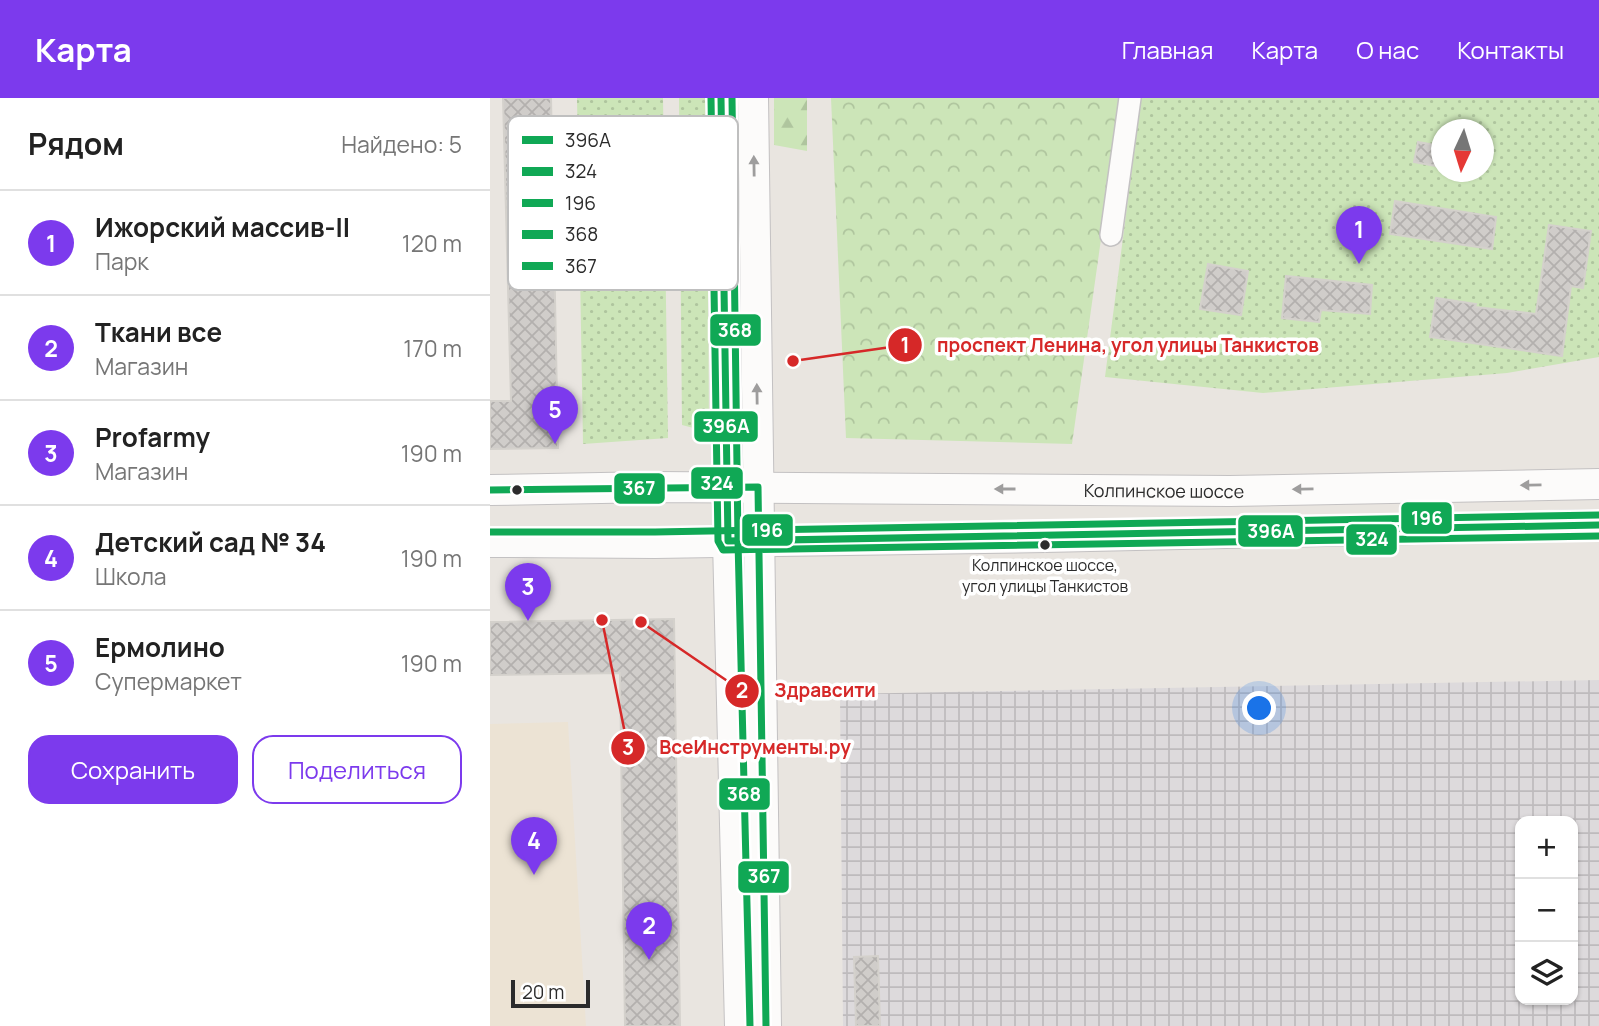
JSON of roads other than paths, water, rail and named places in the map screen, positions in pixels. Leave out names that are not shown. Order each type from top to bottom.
[{"type":"main road","points":[[721,98],[721,116]]},
{"type":"main road","points":[[753,98],[766,1026]]},
{"type":"main road","points":[[724,290],[740,1026]]},
{"type":"main road","name":"Колпинское шоссе","points":[[490,490],[758,487],[1230,491],[1599,484]]},
{"type":"main road","points":[[490,542],[728,541],[1599,525]]},
{"type":"street","points":[[1111,235],[1130,98]]},
{"type":"place","name":"Ижорский массив-II","points":[[1359,264]]},
{"type":"place","name":"проспект Ленина, угол улицы Танкистов","points":[[793,361]]},
{"type":"place","name":"Ермолино","points":[[555,444]]},
{"type":"place","name":"Колпинское шоссе, угол улицы Танкистов","points":[[1045,545]]},
{"type":"place","name":"ВсеИнструменты.ру","points":[[602,620]]},
{"type":"place","name":"Profarmy","points":[[528,621]]},
{"type":"place","name":"Здравсити","points":[[641,622]]},
{"type":"place","name":"Детский сад № 34","points":[[534,875]]},
{"type":"place","name":"Ткани все","points":[[649,960]]}]
